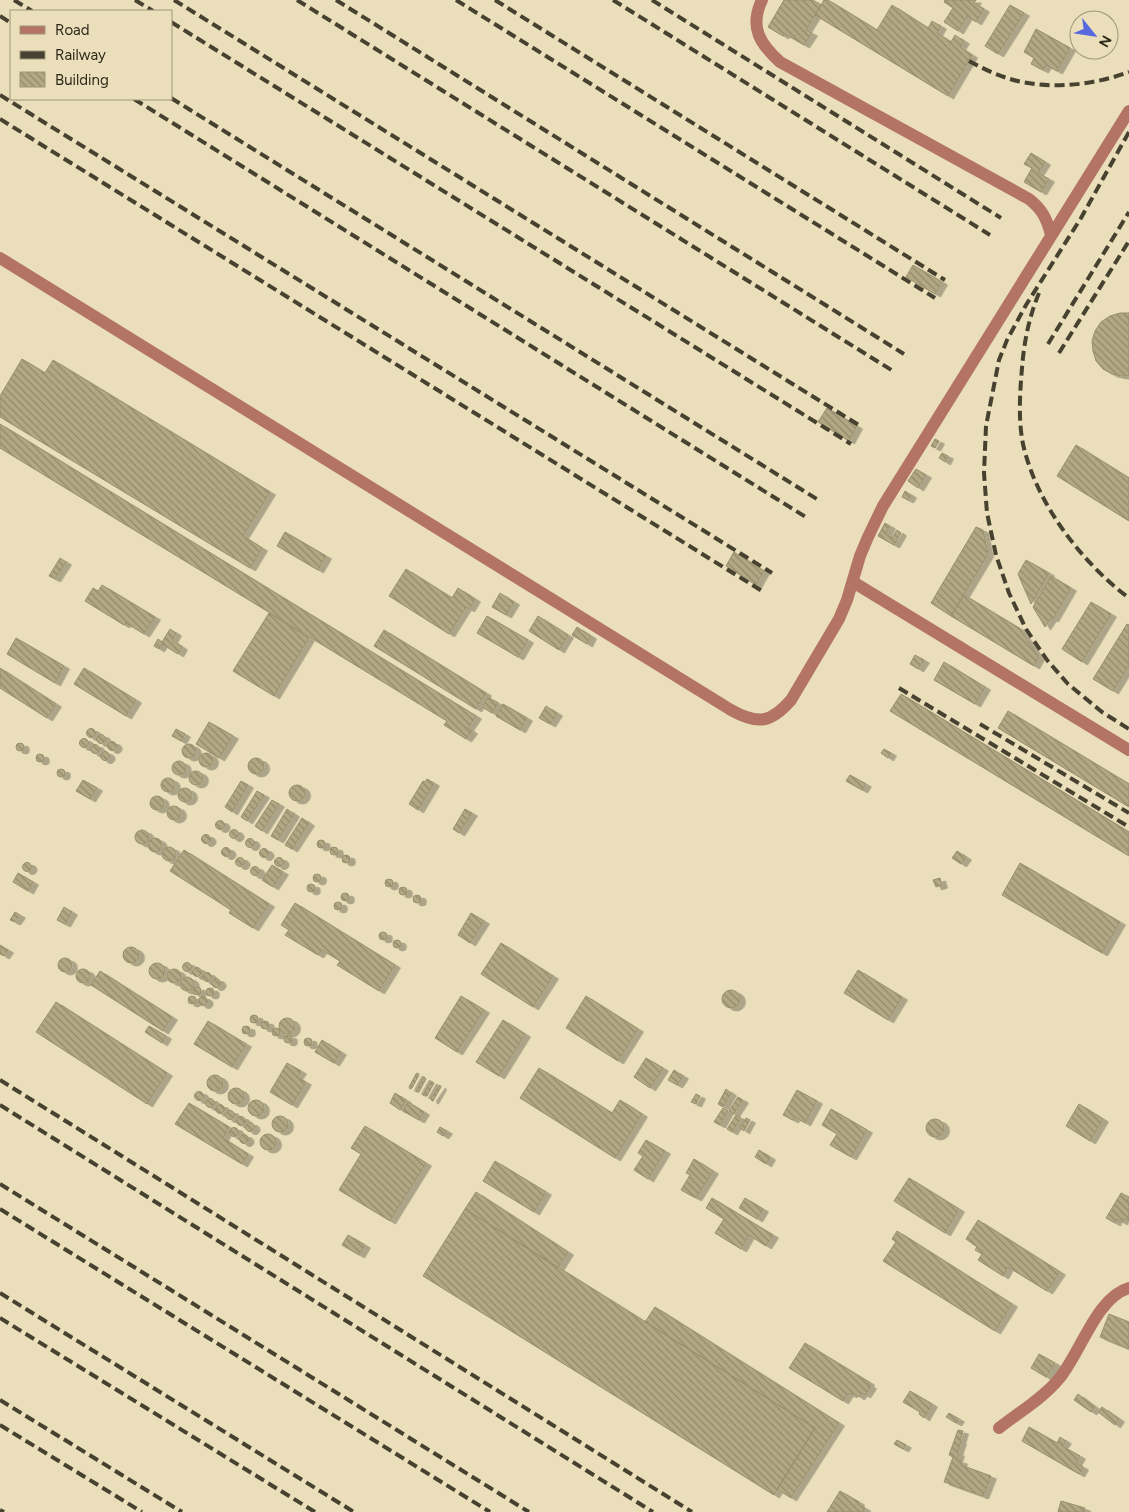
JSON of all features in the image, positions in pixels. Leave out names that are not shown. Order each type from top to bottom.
[{"type":"lane","points":[[762,0],[756,21],[757,31],[761,42],[768,52],[780,62],[1029,199],[1042,212],[1048,222],[1051,235]]},
{"type":"lane","points":[[0,258],[697,689],[748,718],[766,719],[774,717],[791,700],[839,619],[853,582],[860,556],[883,506],[1129,112]]},
{"type":"lane","points":[[853,582],[1129,750]]},
{"type":"lane","points":[[999,1428],[1047,1392],[1058,1381],[1104,1306],[1116,1294],[1129,1288]]},
{"type":"building","points":[[784,0],[813,0],[821,5],[806,30],[812,33],[804,45],[768,27]]},
{"type":"building","points":[[824,0],[828,0],[877,30],[892,5],[928,28],[932,21],[941,26],[937,33],[951,42],[955,35],[964,41],[960,47],[972,55],[948,96],[815,15]]},
{"type":"building","points":[[945,0],[976,0],[974,3],[984,9],[976,22],[967,16],[958,31],[944,22],[953,8],[944,2]]},
{"type":"building","points":[[1010,5],[1024,13],[998,54],[985,46]]},
{"type":"building","points":[[1036,29],[1069,47],[1057,71],[1046,65],[1043,70],[1031,64],[1034,58],[1024,52]]},
{"type":"building","points":[[1031,153],[1045,162],[1038,173],[1049,179],[1041,192],[1024,182],[1032,168],[1024,164]]},
{"type":"building","points":[[913,265],[942,282],[935,294],[906,277]]},
{"type":"building","points":[[1129,313],[1129,376],[1112,374],[1103,369],[1096,361],[1093,351],[1092,341],[1095,331],[1101,322],[1110,316]]},
{"type":"building","points":[[22,359],[45,373],[53,360],[270,492],[243,536],[262,548],[250,568],[0,417],[0,396]]},
{"type":"building","points":[[827,408],[857,426],[849,441],[818,422]]},
{"type":"building","points":[[0,424],[476,716],[468,728],[472,731],[466,739],[444,725],[447,721],[0,448]]},
{"type":"building","points":[[935,439],[939,441],[935,448],[931,446]]},
{"type":"building","points":[[1076,445],[1129,478],[1129,521],[1057,476]]},
{"type":"building","points":[[942,453],[948,456],[945,462],[939,458]]},
{"type":"building","points":[[916,469],[926,475],[918,488],[908,481]]},
{"type":"building","points":[[905,491],[911,495],[908,500],[902,497]]},
{"type":"building","points":[[885,523],[890,526],[886,534],[892,538],[897,530],[901,533],[894,545],[878,536]]},
{"type":"building","points":[[976,527],[983,530],[988,554],[951,616],[931,603]]},
{"type":"building","points":[[285,532],[326,556],[318,570],[277,546]]},
{"type":"building","points":[[734,552],[764,571],[756,585],[726,566]]},
{"type":"building","points":[[60,558],[66,562],[55,579],[49,576]]},
{"type":"building","points":[[1026,560],[1049,573],[1031,604],[1018,574]]},
{"type":"building","points":[[406,569],[452,598],[458,588],[475,599],[469,609],[466,607],[449,634],[389,596]]},
{"type":"building","points":[[1051,576],[1071,588],[1053,619],[1051,618],[1045,627],[1033,607]]},
{"type":"building","points":[[102,585],[155,617],[144,634],[126,623],[124,625],[85,601],[93,588],[98,591]]},
{"type":"building","points":[[500,593],[514,602],[506,615],[492,607]]},
{"type":"building","points":[[964,595],[1019,628],[1039,657],[1034,666],[951,616]]},
{"type":"building","points":[[1091,602],[1111,614],[1082,662],[1062,649]]},
{"type":"building","points":[[269,613],[309,638],[274,696],[233,671]]},
{"type":"building","points":[[487,616],[528,640],[518,657],[477,633]]},
{"type":"building","points":[[538,616],[568,635],[559,650],[529,631]]},
{"type":"building","points":[[1127,624],[1129,625],[1129,665],[1113,691],[1093,679]]},
{"type":"building","points":[[577,627],[591,636],[587,644],[572,635]]},
{"type":"building","points":[[170,629],[176,633],[172,640],[182,647],[178,654],[162,644],[159,649],[154,646],[158,639],[162,642]]},
{"type":"building","points":[[384,630],[486,693],[476,709],[374,646]]},
{"type":"building","points":[[16,638],[64,666],[55,683],[7,654]]},
{"type":"building","points":[[915,655],[924,660],[918,669],[910,664]]},
{"type":"building","points":[[944,662],[985,687],[975,704],[934,680]]},
{"type":"building","points":[[0,668],[56,704],[47,718],[0,688]]},
{"type":"building","points":[[84,668],[136,700],[126,716],[74,684]]},
{"type":"building","points":[[901,694],[1129,832],[1129,856],[890,711]]},
{"type":"building","points":[[488,697],[498,703],[492,713],[482,707]]},
{"type":"building","points":[[503,704],[527,718],[520,730],[496,716]]},
{"type":"building","points":[[546,706],[557,713],[550,724],[539,718]]},
{"type":"building","points":[[1008,711],[1129,784],[1129,807],[998,728]]},
{"type":"building","points":[[209,722],[233,736],[219,758],[196,744]]},
{"type":"building","points":[[91,728],[96,733],[91,738],[86,733]]},
{"type":"building","points":[[176,729],[185,734],[181,741],[172,736]]},
{"type":"building","points":[[101,734],[106,739],[101,744],[96,739]]},
{"type":"building","points":[[84,738],[89,743],[84,748],[79,743]]},
{"type":"building","points":[[112,741],[117,746],[112,751],[107,746]]},
{"type":"building","points":[[20,743],[24,747],[20,751],[16,747]]},
{"type":"building","points":[[95,744],[100,749],[95,754],[90,749]]},
{"type":"building","points":[[189,744],[194,746],[196,751],[194,756],[189,758],[184,756],[182,751],[184,746]]},
{"type":"building","points":[[884,749],[891,753],[888,758],[881,753]]},
{"type":"building","points":[[105,751],[110,756],[105,761],[100,756]]},
{"type":"building","points":[[206,753],[211,755],[213,760],[211,765],[206,767],[201,765],[199,760],[201,755]]},
{"type":"building","points":[[40,754],[44,758],[40,762],[36,758]]},
{"type":"building","points":[[253,758],[259,758],[264,763],[262,772],[253,774],[248,769],[248,763]]},
{"type":"building","points":[[179,761],[184,763],[186,768],[184,773],[179,775],[174,773],[172,768],[174,763]]},
{"type":"building","points":[[61,769],[65,773],[61,777],[57,773]]},
{"type":"building","points":[[196,771],[201,773],[203,778],[201,783],[196,785],[191,783],[189,778],[191,773]]},
{"type":"building","points":[[850,775],[866,784],[862,790],[846,781]]},
{"type":"building","points":[[168,778],[173,780],[175,785],[173,790],[168,792],[163,790],[161,785],[163,780]]},
{"type":"building","points":[[427,779],[434,783],[418,810],[409,804],[423,781],[425,782]]},
{"type":"building","points":[[83,780],[97,788],[90,799],[76,791]]},
{"type":"building","points":[[241,781],[248,785],[232,812],[225,807]]},
{"type":"building","points":[[294,785],[300,785],[305,790],[303,799],[294,801],[289,796],[289,790]]},
{"type":"building","points":[[185,788],[190,790],[192,795],[190,800],[185,802],[180,800],[178,795],[180,790]]},
{"type":"building","points":[[257,791],[264,795],[247,821],[241,817]]},
{"type":"building","points":[[157,796],[162,798],[164,803],[162,808],[157,810],[152,808],[150,803],[152,798]]},
{"type":"building","points":[[272,800],[279,804],[262,831],[255,826]]},
{"type":"building","points":[[174,806],[179,808],[181,813],[179,818],[174,820],[169,818],[167,813],[169,808]]},
{"type":"building","points":[[287,809],[294,814],[278,840],[271,836]]},
{"type":"building","points":[[465,809],[472,813],[459,833],[453,829]]},
{"type":"building","points":[[302,818],[309,823],[292,849],[285,845]]},
{"type":"building","points":[[220,820],[225,825],[220,830],[215,825]]},
{"type":"building","points":[[234,829],[239,834],[234,839],[229,834]]},
{"type":"building","points":[[142,830],[147,832],[149,837],[147,842],[142,844],[137,842],[135,837],[137,832]]},
{"type":"building","points":[[206,834],[211,839],[206,844],[201,839]]},
{"type":"building","points":[[155,838],[160,840],[162,845],[160,850],[155,852],[150,850],[148,845],[150,840]]},
{"type":"building","points":[[250,838],[255,843],[250,848],[245,843]]},
{"type":"building","points":[[321,840],[325,844],[321,848],[317,844]]},
{"type":"building","points":[[169,847],[174,849],[176,854],[174,859],[169,861],[164,859],[162,854],[164,849]]},
{"type":"building","points":[[226,847],[231,852],[226,857],[221,852]]},
{"type":"building","points":[[334,847],[338,851],[334,855],[330,851]]},
{"type":"building","points":[[264,848],[269,853],[264,858],[259,853]]},
{"type":"building","points":[[184,850],[269,904],[253,928],[229,913],[231,910],[170,871]]},
{"type":"building","points":[[957,851],[966,857],[961,864],[952,858]]},
{"type":"building","points":[[346,855],[350,859],[346,863],[342,859]]},
{"type":"building","points":[[240,857],[245,862],[240,867],[235,862]]},
{"type":"building","points":[[279,857],[284,862],[279,867],[274,862]]},
{"type":"building","points":[[27,862],[32,867],[27,872],[22,867]]},
{"type":"building","points":[[1020,863],[1120,922],[1102,953],[1002,895]]},
{"type":"building","points":[[272,865],[283,872],[273,887],[262,880]]},
{"type":"building","points":[[255,866],[260,871],[255,876],[250,871]]},
{"type":"building","points":[[18,873],[33,882],[28,891],[13,882]]},
{"type":"building","points":[[317,874],[321,878],[317,882],[313,878]]},
{"type":"building","points":[[940,878],[942,885],[936,887],[933,880]]},
{"type":"building","points":[[389,879],[393,883],[389,887],[385,883]]},
{"type":"building","points":[[311,884],[315,888],[311,892],[307,888]]},
{"type":"building","points":[[403,887],[407,891],[403,895],[399,891]]},
{"type":"building","points":[[345,893],[349,897],[345,901],[341,897]]},
{"type":"building","points":[[417,895],[421,899],[417,903],[413,899]]},
{"type":"building","points":[[338,902],[342,906],[338,910],[334,906]]},
{"type":"building","points":[[295,903],[395,965],[379,991],[337,965],[340,961],[322,950],[318,955],[285,935],[289,930],[281,925]]},
{"type":"building","points":[[64,907],[72,912],[65,924],[57,920]]},
{"type":"building","points":[[15,912],[20,915],[15,922],[10,920]]},
{"type":"building","points":[[471,913],[484,921],[470,943],[458,935]]},
{"type":"building","points":[[383,932],[387,936],[383,940],[379,936]]},
{"type":"building","points":[[397,940],[401,944],[397,948],[393,944]]},
{"type":"building","points":[[501,943],[553,976],[533,1007],[481,974]]},
{"type":"building","points":[[0,945],[8,950],[4,956],[0,954]]},
{"type":"building","points":[[128,947],[134,947],[139,952],[137,961],[128,963],[123,958],[123,952]]},
{"type":"building","points":[[65,958],[70,960],[72,965],[70,970],[65,972],[60,970],[58,965],[60,960]]},
{"type":"building","points":[[187,962],[192,967],[187,972],[182,967]]},
{"type":"building","points":[[154,963],[160,963],[165,968],[163,977],[154,979],[149,974],[149,968]]},
{"type":"building","points":[[197,967],[202,972],[197,977],[192,972]]},
{"type":"building","points":[[83,969],[88,971],[90,976],[88,981],[83,983],[78,981],[76,976],[78,971]]},
{"type":"building","points":[[174,969],[179,971],[181,976],[179,981],[174,983],[169,981],[167,976],[169,971]]},
{"type":"building","points":[[858,970],[902,997],[888,1020],[844,993]]},
{"type":"building","points":[[100,971],[172,1017],[163,1031],[91,985]]},
{"type":"building","points":[[207,972],[212,977],[207,982],[202,977]]},
{"type":"building","points":[[187,977],[192,979],[194,984],[192,989],[187,991],[182,989],[180,984],[182,979]]},
{"type":"building","points":[[216,978],[221,983],[216,988],[211,983]]},
{"type":"building","points":[[197,987],[201,991],[197,995],[193,991]]},
{"type":"building","points":[[210,988],[214,992],[210,996],[206,992]]},
{"type":"building","points":[[731,990],[737,993],[740,999],[737,1005],[731,1008],[725,1005],[722,999],[725,993]]},
{"type":"building","points":[[192,996],[196,1000],[192,1004],[188,1000]]},
{"type":"building","points":[[203,996],[208,1001],[203,1006],[198,1001]]},
{"type":"building","points":[[461,996],[484,1010],[457,1052],[435,1038]]},
{"type":"building","points":[[586,996],[638,1029],[618,1061],[566,1028]]},
{"type":"building","points":[[56,1002],[167,1073],[147,1104],[36,1032]]},
{"type":"building","points":[[254,1015],[258,1019],[254,1023],[250,1019]]},
{"type":"building","points":[[284,1018],[290,1018],[295,1023],[293,1032],[284,1034],[279,1029],[279,1023]]},
{"type":"building","points":[[503,1020],[525,1034],[499,1076],[476,1062]]},
{"type":"building","points":[[208,1021],[246,1044],[232,1067],[194,1044]]},
{"type":"building","points":[[265,1021],[269,1025],[265,1029],[261,1025]]},
{"type":"building","points":[[149,1026],[166,1036],[162,1043],[145,1032]]},
{"type":"building","points":[[246,1026],[250,1030],[246,1034],[242,1030]]},
{"type":"building","points":[[276,1028],[280,1032],[276,1036],[272,1032]]},
{"type":"building","points":[[288,1035],[292,1039],[288,1043],[284,1039]]},
{"type":"building","points":[[308,1038],[312,1042],[308,1046],[304,1042]]},
{"type":"building","points":[[322,1040],[341,1052],[334,1063],[315,1052]]},
{"type":"building","points":[[646,1058],[663,1068],[650,1088],[634,1077]]},
{"type":"building","points":[[287,1063],[301,1071],[297,1077],[306,1082],[292,1105],[270,1092]]},
{"type":"building","points":[[539,1068],[612,1113],[620,1100],[642,1114],[615,1158],[520,1098]]},
{"type":"building","points":[[674,1070],[683,1076],[677,1085],[668,1080]]},
{"type":"building","points":[[418,1073],[419,1075],[410,1089],[409,1087]]},
{"type":"building","points":[[212,1075],[218,1075],[223,1080],[221,1089],[212,1091],[207,1086],[207,1080]]},
{"type":"building","points":[[424,1077],[426,1079],[419,1092],[417,1092],[416,1091]]},
{"type":"building","points":[[431,1081],[434,1083],[427,1096],[425,1096],[423,1095]]},
{"type":"building","points":[[440,1085],[441,1087],[432,1101],[431,1098]]},
{"type":"building","points":[[233,1088],[239,1088],[244,1093],[242,1102],[233,1104],[228,1099],[228,1093]]},
{"type":"building","points":[[726,1089],[731,1093],[723,1107],[718,1104]]},
{"type":"building","points":[[797,1090],[817,1101],[805,1123],[795,1117],[793,1120],[783,1115]]},
{"type":"building","points":[[199,1091],[204,1096],[199,1101],[194,1096]]},
{"type":"building","points":[[395,1093],[406,1100],[400,1110],[390,1103]]},
{"type":"building","points":[[696,1094],[700,1096],[696,1104],[691,1102]]},
{"type":"building","points":[[738,1097],[743,1100],[734,1114],[729,1111]]},
{"type":"building","points":[[210,1098],[215,1103],[210,1108],[205,1103]]},
{"type":"building","points":[[253,1100],[259,1100],[264,1105],[262,1114],[253,1116],[248,1111],[248,1105]]},
{"type":"building","points":[[408,1102],[424,1112],[419,1120],[403,1111]]},
{"type":"building","points":[[189,1103],[229,1127],[223,1138],[248,1154],[242,1164],[175,1124]]},
{"type":"building","points":[[220,1104],[225,1109],[220,1114],[215,1109]]},
{"type":"building","points":[[1079,1104],[1103,1119],[1090,1141],[1066,1126]]},
{"type":"building","points":[[723,1108],[728,1111],[720,1125],[714,1122]]},
{"type":"building","points":[[831,1109],[867,1130],[851,1157],[830,1145],[837,1134],[822,1125]]},
{"type":"building","points":[[230,1110],[235,1115],[230,1120],[225,1115]]},
{"type":"building","points":[[736,1115],[741,1118],[732,1132],[727,1129]]},
{"type":"building","points":[[241,1116],[246,1121],[241,1126],[236,1121]]},
{"type":"building","points":[[277,1116],[283,1116],[288,1121],[286,1130],[277,1132],[272,1127],[272,1121]]},
{"type":"building","points":[[746,1118],[750,1120],[744,1131],[740,1128]]},
{"type":"building","points":[[935,1119],[941,1122],[944,1128],[941,1134],[935,1137],[929,1134],[926,1128],[929,1122]]},
{"type":"building","points":[[250,1122],[255,1127],[250,1132],[245,1127]]},
{"type":"building","points":[[365,1126],[426,1163],[390,1221],[339,1190],[361,1154],[351,1148]]},
{"type":"building","points":[[234,1127],[239,1132],[234,1137],[229,1132]]},
{"type":"building","points":[[440,1127],[447,1131],[443,1136],[437,1132]]},
{"type":"building","points":[[244,1134],[249,1139],[244,1144],[239,1139]]},
{"type":"building","points":[[265,1134],[271,1134],[276,1139],[274,1148],[265,1150],[260,1145],[260,1139]]},
{"type":"building","points":[[646,1140],[665,1151],[648,1179],[634,1170],[643,1156],[638,1153]]},
{"type":"building","points":[[759,1150],[770,1157],[766,1164],[755,1157]]},
{"type":"building","points":[[694,1159],[713,1171],[696,1198],[681,1190],[690,1175],[686,1173]]},
{"type":"building","points":[[495,1161],[546,1192],[534,1212],[483,1181]]},
{"type":"building","points":[[909,1178],[959,1209],[945,1233],[894,1201]]},
{"type":"building","points":[[476,1192],[568,1252],[558,1268],[465,1209]]},
{"type":"building","points":[[1121,1193],[1129,1197],[1127,1201],[1129,1203],[1129,1221],[1124,1218],[1122,1222],[1117,1219],[1115,1223],[1106,1218]]},
{"type":"building","points":[[712,1198],[773,1235],[766,1246],[749,1235],[741,1249],[715,1233],[724,1219],[706,1208]]},
{"type":"building","points":[[745,1198],[763,1209],[757,1219],[739,1208]]},
{"type":"building","points":[[465,1209],[815,1428],[774,1495],[423,1276]]},
{"type":"building","points":[[978,1220],[1060,1272],[1047,1291],[1008,1267],[1003,1276],[978,1260],[982,1254],[975,1250],[977,1247],[966,1239]]},
{"type":"building","points":[[897,1231],[1012,1304],[995,1331],[883,1261],[896,1242],[892,1239]]},
{"type":"building","points":[[348,1235],[365,1245],[359,1255],[342,1245]]},
{"type":"building","points":[[655,1307],[839,1423],[791,1498],[777,1489],[815,1428],[645,1322]]},
{"type":"building","points":[[1109,1314],[1129,1322],[1129,1349],[1100,1337]]},
{"type":"building","points":[[805,1343],[869,1382],[868,1384],[871,1386],[865,1395],[862,1393],[859,1397],[853,1393],[851,1395],[848,1393],[843,1401],[789,1368]]},
{"type":"building","points":[[1039,1354],[1055,1363],[1046,1377],[1031,1368]]},
{"type":"building","points":[[910,1391],[932,1404],[924,1418],[919,1414],[920,1412],[903,1402]]},
{"type":"building","points":[[1078,1394],[1095,1407],[1091,1412],[1074,1400]]},
{"type":"building","points":[[1102,1407],[1119,1419],[1115,1425],[1098,1412]]},
{"type":"building","points":[[949,1413],[959,1419],[956,1423],[946,1417]]},
{"type":"building","points":[[1029,1427],[1057,1443],[1060,1437],[1066,1441],[1062,1446],[1080,1456],[1076,1463],[1083,1467],[1079,1474],[1022,1441]]},
{"type":"building","points":[[958,1430],[963,1431],[957,1460],[962,1461],[961,1465],[991,1476],[983,1496],[944,1482],[953,1457],[949,1455]]},
{"type":"building","points":[[897,1440],[906,1445],[903,1449],[894,1444]]},
{"type":"building","points":[[840,1491],[859,1502],[858,1504],[865,1508],[863,1512],[827,1512]]},
{"type":"building","points":[[1061,1501],[1085,1508],[1084,1512],[1058,1512]]},
{"type":"railway","points":[[14,0],[30,10]]},
{"type":"railway","points":[[135,0],[151,10]]},
{"type":"railway","points":[[174,0],[862,427]]},
{"type":"railway","points":[[297,0],[893,371]]},
{"type":"railway","points":[[336,0],[904,354]]},
{"type":"railway","points":[[456,0],[935,298]]},
{"type":"railway","points":[[495,0],[945,280]]},
{"type":"railway","points":[[613,0],[990,235]]},
{"type":"railway","points":[[652,0],[1001,218]]},
{"type":"railway","points":[[0,16],[10,22]]},
{"type":"railway","points":[[172,23],[851,444]]},
{"type":"railway","points":[[969,61],[1004,77],[1035,84],[1067,85],[1099,81],[1129,72]]},
{"type":"railway","points":[[0,95],[772,573]]},
{"type":"railway","points":[[172,99],[820,501]]},
{"type":"railway","points":[[136,100],[809,519]]},
{"type":"railway","points":[[0,119],[762,591]]},
{"type":"railway","points":[[1129,132],[1081,218],[1026,305],[1007,340],[999,360],[986,426],[984,473],[987,513],[996,555],[1009,593],[1026,629],[1047,660],[1068,684],[1102,712],[1129,729]]},
{"type":"railway","points":[[1048,344],[1129,212]]},
{"type":"railway","points":[[1059,353],[1129,241]]},
{"type":"railway","points":[[1039,293],[1032,311],[1026,339],[1021,386],[1021,435],[1029,466],[1038,488],[1063,530],[1094,567],[1129,598]]},
{"type":"railway","points":[[899,688],[1129,827]]},
{"type":"railway","points":[[980,724],[1129,813]]},
{"type":"railway","points":[[0,1080],[692,1512]]},
{"type":"railway","points":[[0,1105],[653,1512]]},
{"type":"railway","points":[[0,1184],[529,1512]]},
{"type":"railway","points":[[0,1209],[490,1512]]},
{"type":"railway","points":[[0,1293],[354,1512]]},
{"type":"railway","points":[[0,1318],[315,1512]]},
{"type":"railway","points":[[0,1400],[182,1512]]},
{"type":"railway","points":[[0,1425],[142,1512]]},
{"type":"railway","points":[[0,1510],[4,1512]]}]
